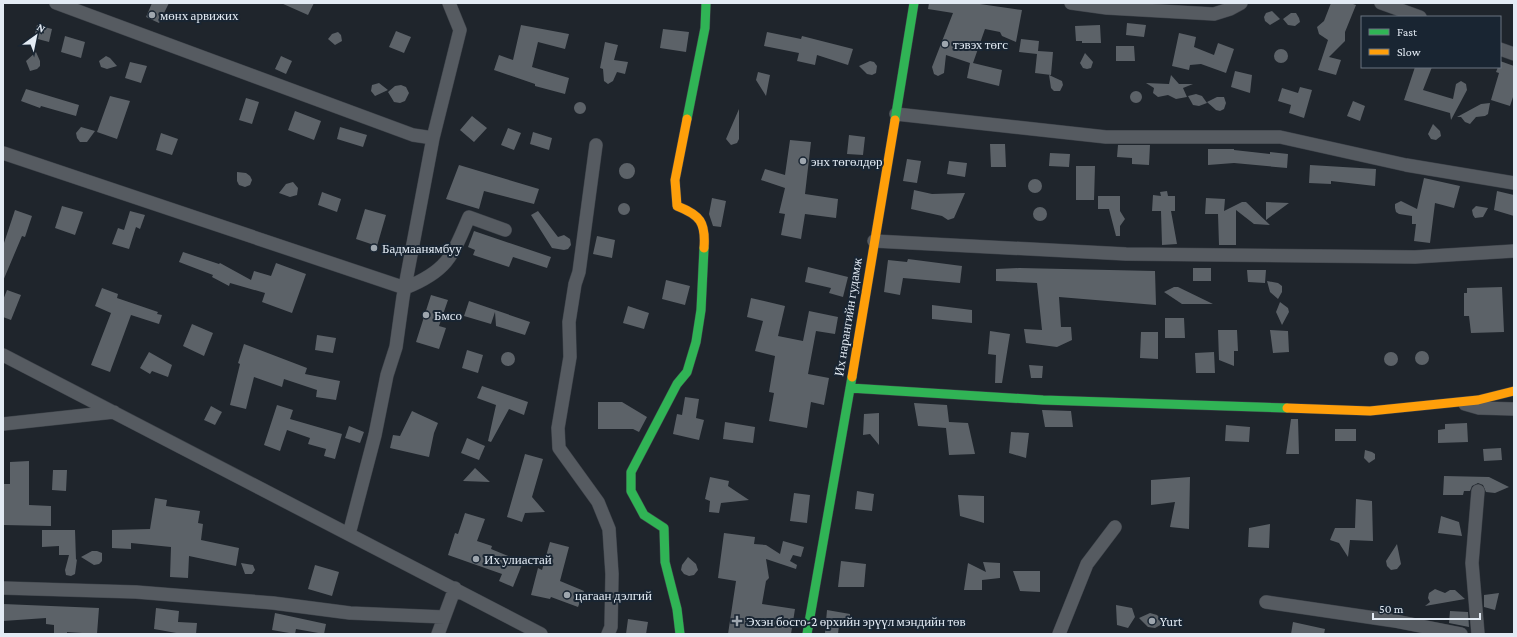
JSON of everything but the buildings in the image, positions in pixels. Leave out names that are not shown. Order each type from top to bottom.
[{"type":"street","points":[[56,3],[413,135],[433,138]]},
{"type":"street","points":[[349,534],[375,435],[387,375],[396,347],[405,288],[433,138],[460,30],[449,3]]},
{"type":"street","points":[[680,634],[677,609],[665,562],[664,528],[644,515],[631,491],[631,472],[677,384],[687,372],[697,336],[701,310],[705,238],[701,220],[694,214],[677,206],[675,180],[705,28],[706,3]]},
{"type":"street","name":"Их нарангийн гудамж","points":[[807,634],[832,500],[914,3]]},
{"type":"street","points":[[1071,3],[1107,8],[1214,14],[1230,10],[1241,3]]},
{"type":"street","points":[[1381,3],[1417,16]]},
{"type":"street","points":[[1501,49],[1514,54]]},
{"type":"street","points":[[896,114],[1106,137],[1280,137],[1406,165],[1514,183]]},
{"type":"street","points":[[596,145],[579,272],[575,284],[569,322],[570,358],[558,428],[559,448],[598,502],[609,529],[612,574],[611,627],[608,634]]},
{"type":"street","points":[[3,153],[405,288],[426,279],[447,263],[469,217],[505,230]]},
{"type":"street","points":[[874,241],[1126,254],[1415,257],[1514,251]]},
{"type":"street","points":[[3,355],[455,588],[541,634]]},
{"type":"street","points":[[850,388],[1043,400],[1370,411],[1478,400],[1514,391]]},
{"type":"street","points":[[1458,402],[1479,408],[1514,409]]},
{"type":"street","points":[[3,424],[114,412]]},
{"type":"street","points":[[1478,491],[1472,563],[1478,634]]},
{"type":"street","points":[[1059,634],[1087,564],[1115,527]]},
{"type":"street","points":[[3,588],[136,592],[273,603],[350,613],[444,617]]},
{"type":"street","points":[[438,634],[455,588]]},
{"type":"street","points":[[1266,602],[1396,621],[1461,634]]},
{"type":"traffic: fast","points":[[687,119],[705,28],[706,3]]},
{"type":"traffic: fast","points":[[895,120],[914,3]]},
{"type":"traffic: fast","points":[[680,634],[677,609],[665,562],[664,528],[644,515],[631,491],[631,472],[677,384],[687,372],[696,342],[701,310],[704,248]]},
{"type":"traffic: fast","points":[[807,634],[852,377]]},
{"type":"traffic: fast","points":[[850,388],[1043,400],[1287,408]]},
{"type":"traffic: slow","points":[[687,119],[675,180],[677,206],[696,216],[700,221],[704,232],[704,248]]},
{"type":"traffic: slow","points":[[852,377],[895,120]]},
{"type":"traffic: slow","points":[[1287,408],[1370,411],[1478,400],[1514,391]]},
{"type":"place","name":"мөнх арвижих","points":[[152,15]]},
{"type":"place","name":"тэвэх төгс","points":[[945,44]]},
{"type":"place","name":"энх төгөлдөр","points":[[803,161]]},
{"type":"place","name":"Бадмаанямбуу","points":[[374,248]]},
{"type":"place","name":"Бмсо","points":[[426,315]]},
{"type":"place","name":"Их улиастай","points":[[476,559]]},
{"type":"place","name":"цагаан дэлгий","points":[[567,595]]},
{"type":"place","name":"Эхэн босго-2 өрхийн эрүүл мэндийн төв","points":[[737,621]]},
{"type":"place","name":"Yurt","points":[[1152,621]]}]
